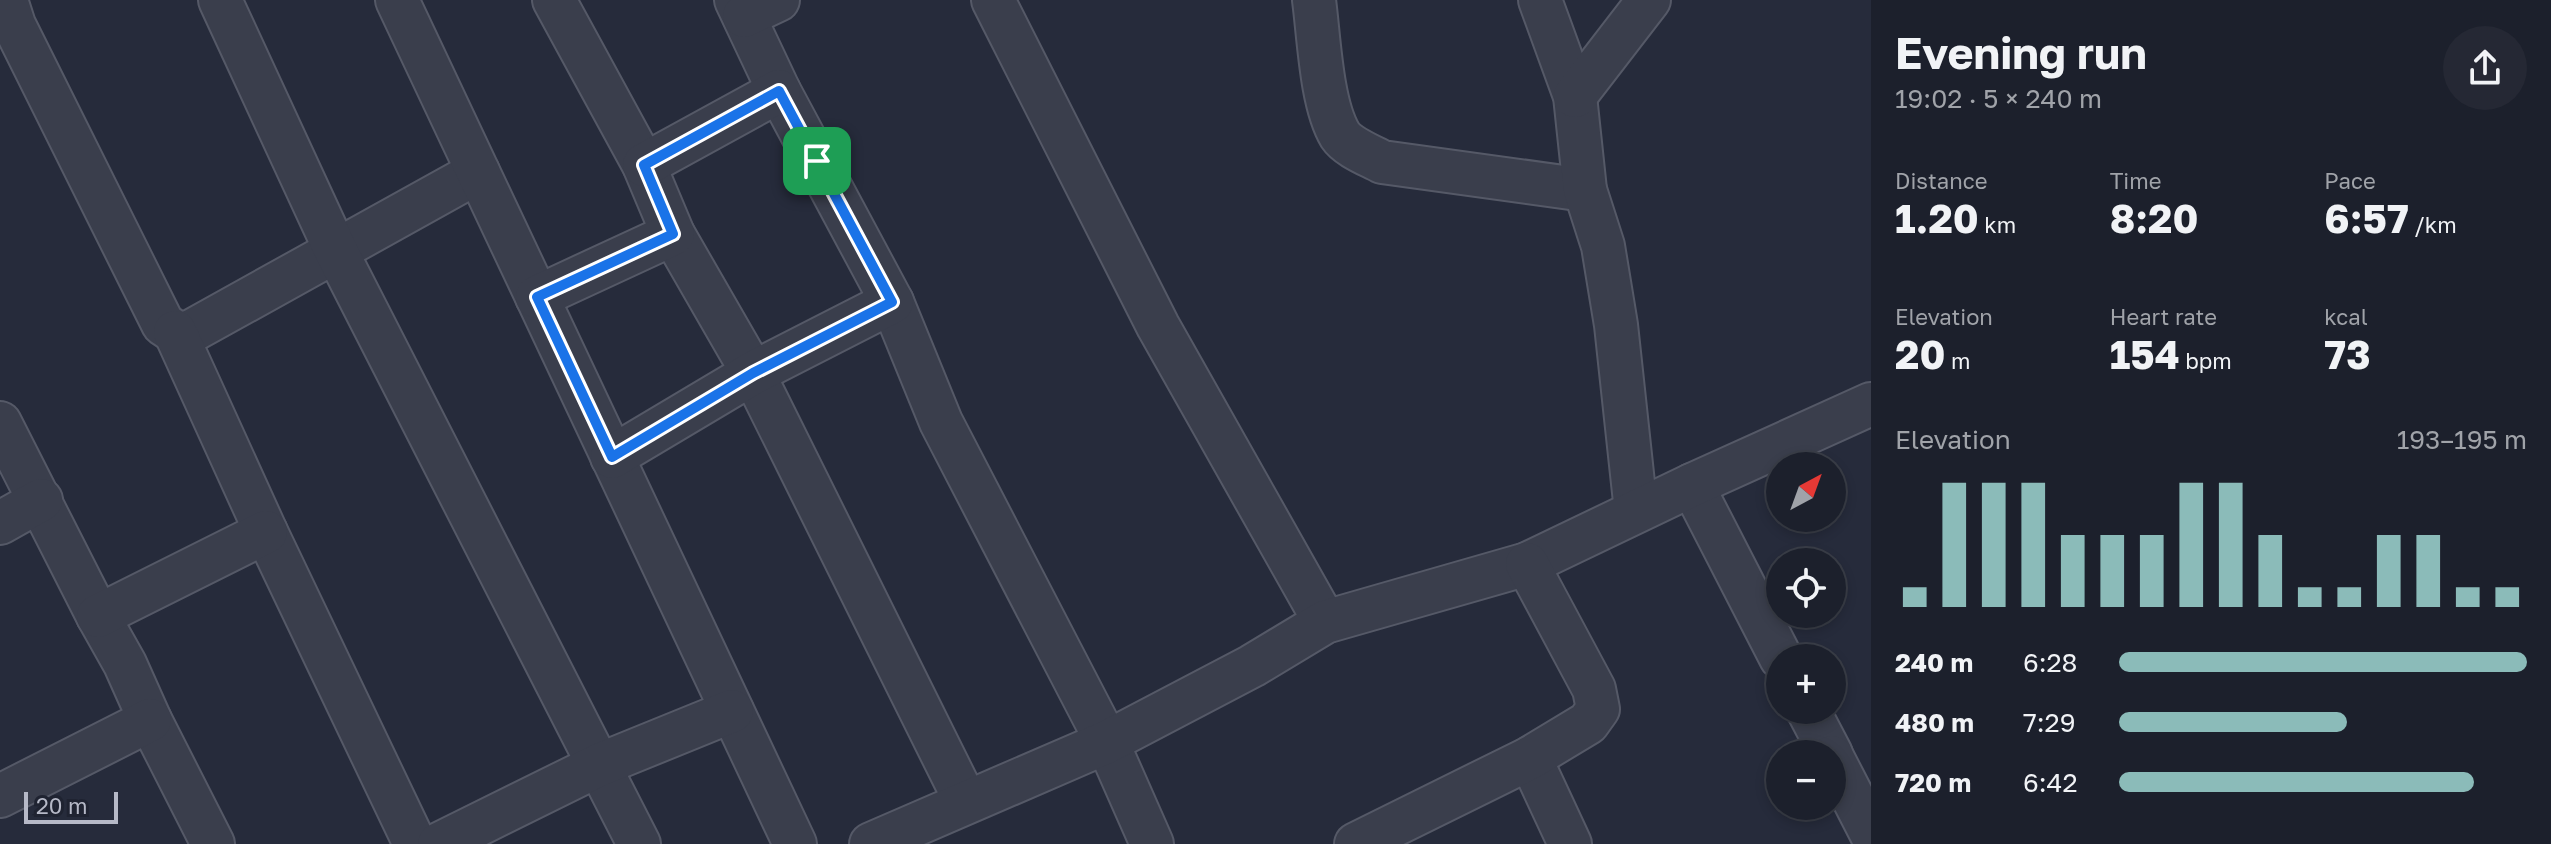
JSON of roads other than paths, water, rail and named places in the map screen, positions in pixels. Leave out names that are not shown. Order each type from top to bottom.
[{"type":"street","points":[[220,0],[336,251],[639,844]]},
{"type":"street","points":[[397,0],[795,844]]},
{"type":"street","points":[[554,0],[644,165],[673,234],[753,373],[966,802]]},
{"type":"street","points":[[993,0],[1158,326],[1325,622]]},
{"type":"street","points":[[1314,0],[1327,97],[1341,136],[1357,148],[1382,162],[1585,190]]},
{"type":"street","points":[[1540,0],[1575,96],[1585,190],[1603,246],[1616,325],[1636,511]]},
{"type":"street","points":[[1575,96],[1649,0]]},
{"type":"street","points":[[9,2],[14,25],[163,324],[175,332],[188,333],[478,172]]},
{"type":"street","points":[[753,5],[779,91],[892,302],[941,422],[1107,742],[1152,844]]},
{"type":"street","points":[[644,165],[779,91]]},
{"type":"street","points":[[537,297],[673,234]]},
{"type":"street","points":[[612,457],[753,373],[892,302]]},
{"type":"street","points":[[175,332],[266,532],[415,844]]},
{"type":"street","points":[[871,844],[1107,742],[1252,666],[1325,622],[1527,564],[1692,485],[1869,412]]},
{"type":"street","points":[[0,423],[125,664],[213,844]]},
{"type":"street","points":[[1692,485],[1774,644]]},
{"type":"street","points":[[0,523],[41,500]]},
{"type":"street","points":[[98,616],[266,532]]},
{"type":"street","points":[[1356,844],[1530,758],[1588,723],[1598,709],[1594,689],[1527,564]]},
{"type":"street","points":[[439,844],[599,765],[732,711]]},
{"type":"street","points":[[0,796],[150,720]]},
{"type":"street","points":[[1530,758],[1570,844]]},
{"type":"street","points":[[1846,784],[1871,833]]}]
